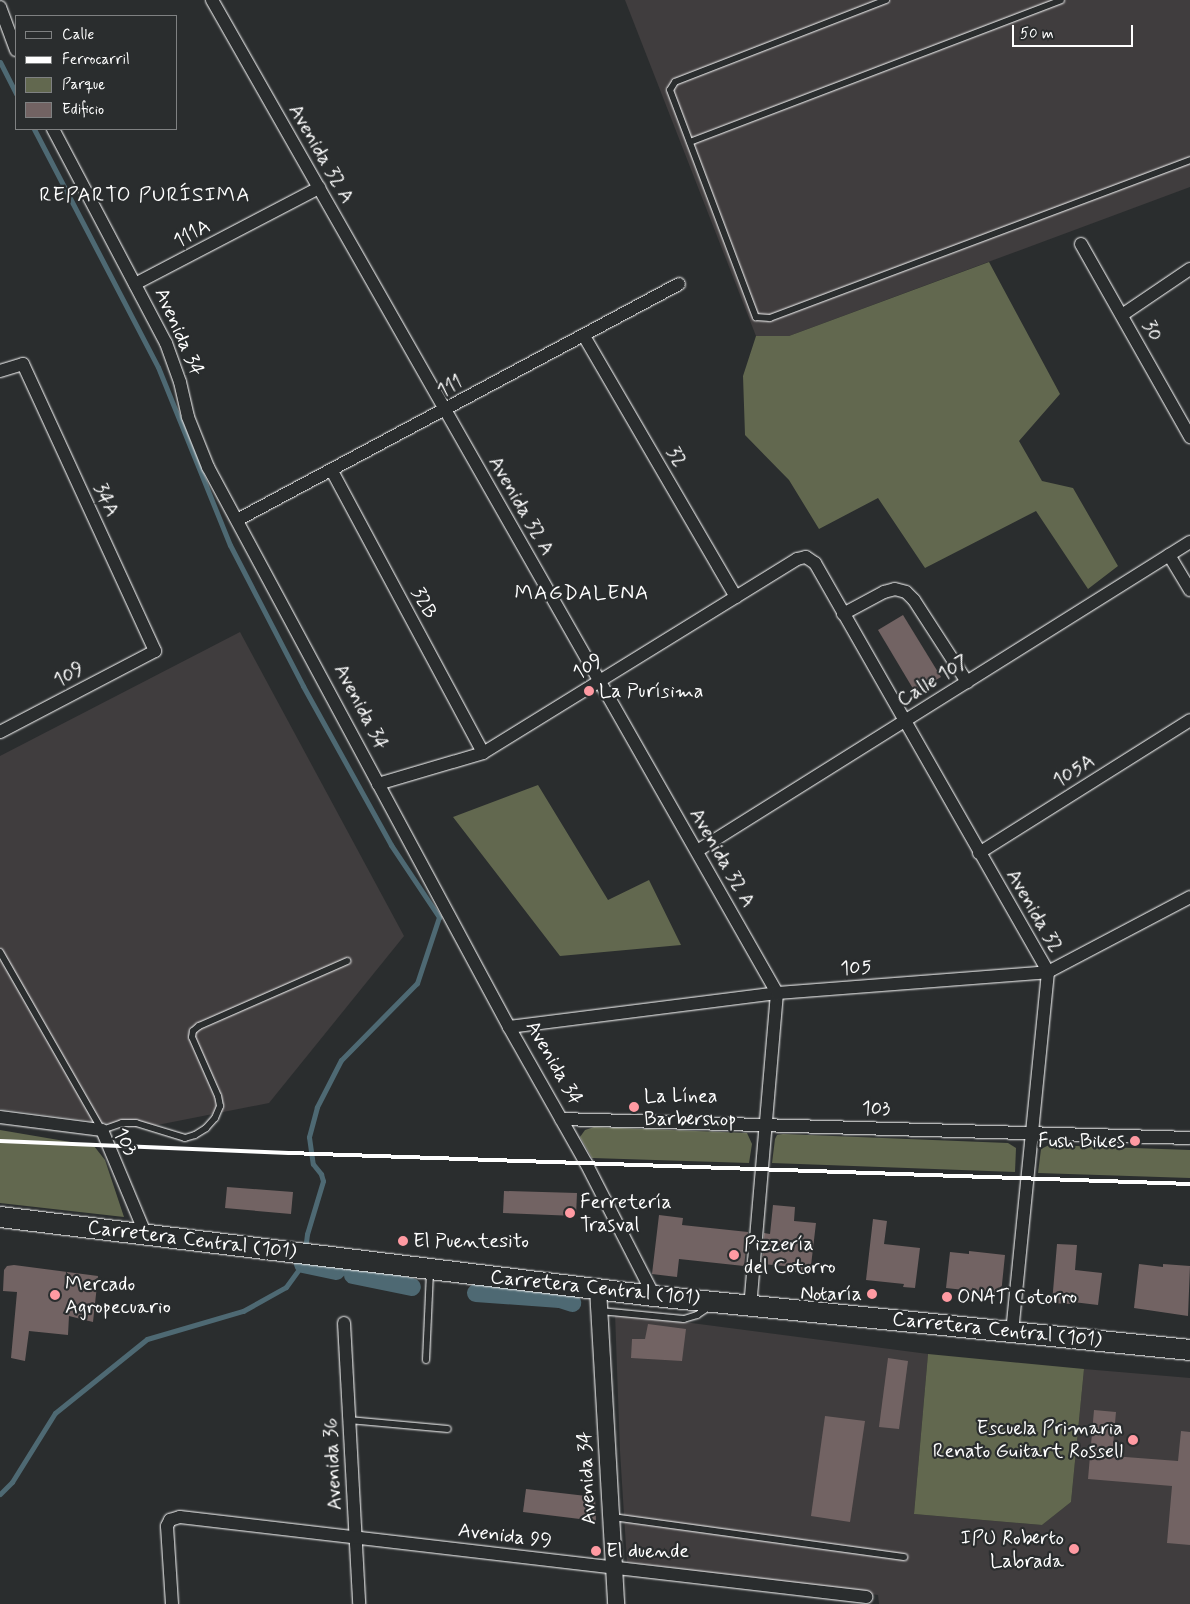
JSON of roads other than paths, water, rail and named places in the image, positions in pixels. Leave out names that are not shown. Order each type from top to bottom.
[{"type":"main road","name":"Carretera Central (101)","points":[[0,1217],[654,1296],[1190,1350]]},
{"type":"street","name":"Avenida 32 A","points":[[212,0],[777,992]]},
{"type":"street","points":[[0,8],[15,47]]},
{"type":"street","name":"Avenida 34","points":[[54,130],[166,343],[180,382],[188,417],[208,468],[509,1027],[586,1162],[654,1296]]},
{"type":"street","name":"111A","points":[[135,284],[319,188]]},
{"type":"street","name":"30","points":[[1081,244],[1190,437]]},
{"type":"street","points":[[1122,316],[1190,269]]},
{"type":"street","name":"111","points":[[237,520],[332,471],[679,284]]},
{"type":"street","name":"32","points":[[584,336],[736,596]]},
{"type":"street","name":"34A","points":[[0,370],[23,364],[155,651]]},
{"type":"street","name":"32B","points":[[332,471],[483,753]]},
{"type":"street","name":"Calle 107","points":[[697,852],[1190,542]]},
{"type":"street","points":[[1169,555],[1190,590]]},
{"type":"street","name":"109","points":[[378,784],[483,753],[797,559],[806,558]]},
{"type":"street","name":"Avenida 32","points":[[806,558],[814,563],[978,853],[1048,972],[1012,1331]]},
{"type":"street","points":[[843,614],[884,592],[895,589],[906,592],[914,600],[967,682]]},
{"type":"street","name":"109","points":[[0,732],[155,651]]},
{"type":"street","name":"105A","points":[[978,853],[1190,720]]},
{"type":"street","name":"105","points":[[509,1027],[777,992],[1048,972],[1190,897]]},
{"type":"street","points":[[750,1305],[777,992]]},
{"type":"street","name":"103","points":[[0,1117],[102,1130],[146,1235]]},
{"type":"street","name":"103","points":[[561,1119],[1190,1138]]},
{"type":"street","name":"Avenida 34","points":[[598,1289],[616,1604]]},
{"type":"street","name":"Avenida 36","points":[[344,1322],[359,1604]]},
{"type":"street","name":"Avenida 99","points":[[172,1604],[167,1526],[170,1520],[180,1517],[866,1597]]},
{"type":"lane","points":[[886,0],[676,82],[670,90],[756,317],[770,318],[1190,160]]},
{"type":"lane","points":[[690,142],[1061,0]]},
{"type":"lane","points":[[0,952],[102,1130],[122,1123],[136,1123],[184,1138],[195,1135],[206,1128],[215,1118],[220,1106],[218,1096],[192,1037],[193,1031],[199,1026],[347,961]]},
{"type":"lane","points":[[426,1360],[430,1270]]},
{"type":"lane","points":[[598,1311],[684,1319],[697,1315],[716,1302]]},
{"type":"lane","points":[[349,1420],[448,1429]]},
{"type":"lane","points":[[611,1517],[904,1557]]},
{"type":"waterway","points":[[0,62],[15,92]]},
{"type":"waterway","points":[[35,130],[158,367],[230,545],[303,686],[391,845],[439,917],[417,983],[341,1060],[317,1107],[309,1137],[313,1164],[321,1174],[323,1181],[307,1234],[305,1250]]},
{"type":"waterway","points":[[0,1494],[12,1482],[55,1413],[147,1339],[243,1311],[286,1287],[303,1264],[304,1259]]},
{"type":"waterway","points":[[303,1264],[336,1271]]},
{"type":"waterway","points":[[353,1275],[412,1287]]},
{"type":"waterway","points":[[476,1293],[560,1299],[572,1303]]},
{"type":"railway","points":[[0,1141],[289,1153],[1190,1184]]},
{"type":"place","name":"La Purísima","points":[[589,691]]},
{"type":"place","name":"La Línea Barbershop","points":[[634,1107]]},
{"type":"place","name":"Fush Bikes","points":[[1135,1141]]},
{"type":"place","name":"Ferretería Trasval","points":[[570,1213]]},
{"type":"place","name":"El Puentesito","points":[[403,1241]]},
{"type":"place","name":"Pizzería del Cotorro","points":[[734,1255]]},
{"type":"place","name":"Notaría","points":[[872,1294]]},
{"type":"place","name":"Mercado Agropecuario","points":[[55,1295]]},
{"type":"place","name":"ONAT Cotorro","points":[[947,1297]]},
{"type":"place","name":"Escuela Primaria Renato Guitart Rossell","points":[[1133,1440]]},
{"type":"place","name":"IPU Roberto Labrada","points":[[1074,1549]]},
{"type":"place","name":"El duende","points":[[596,1551]]},
{"type":"district","name":"REPARTO PURÍSIMA","points":[[145,195]]},
{"type":"district","name":"MAGDALENA","points":[[582,593]]}]
